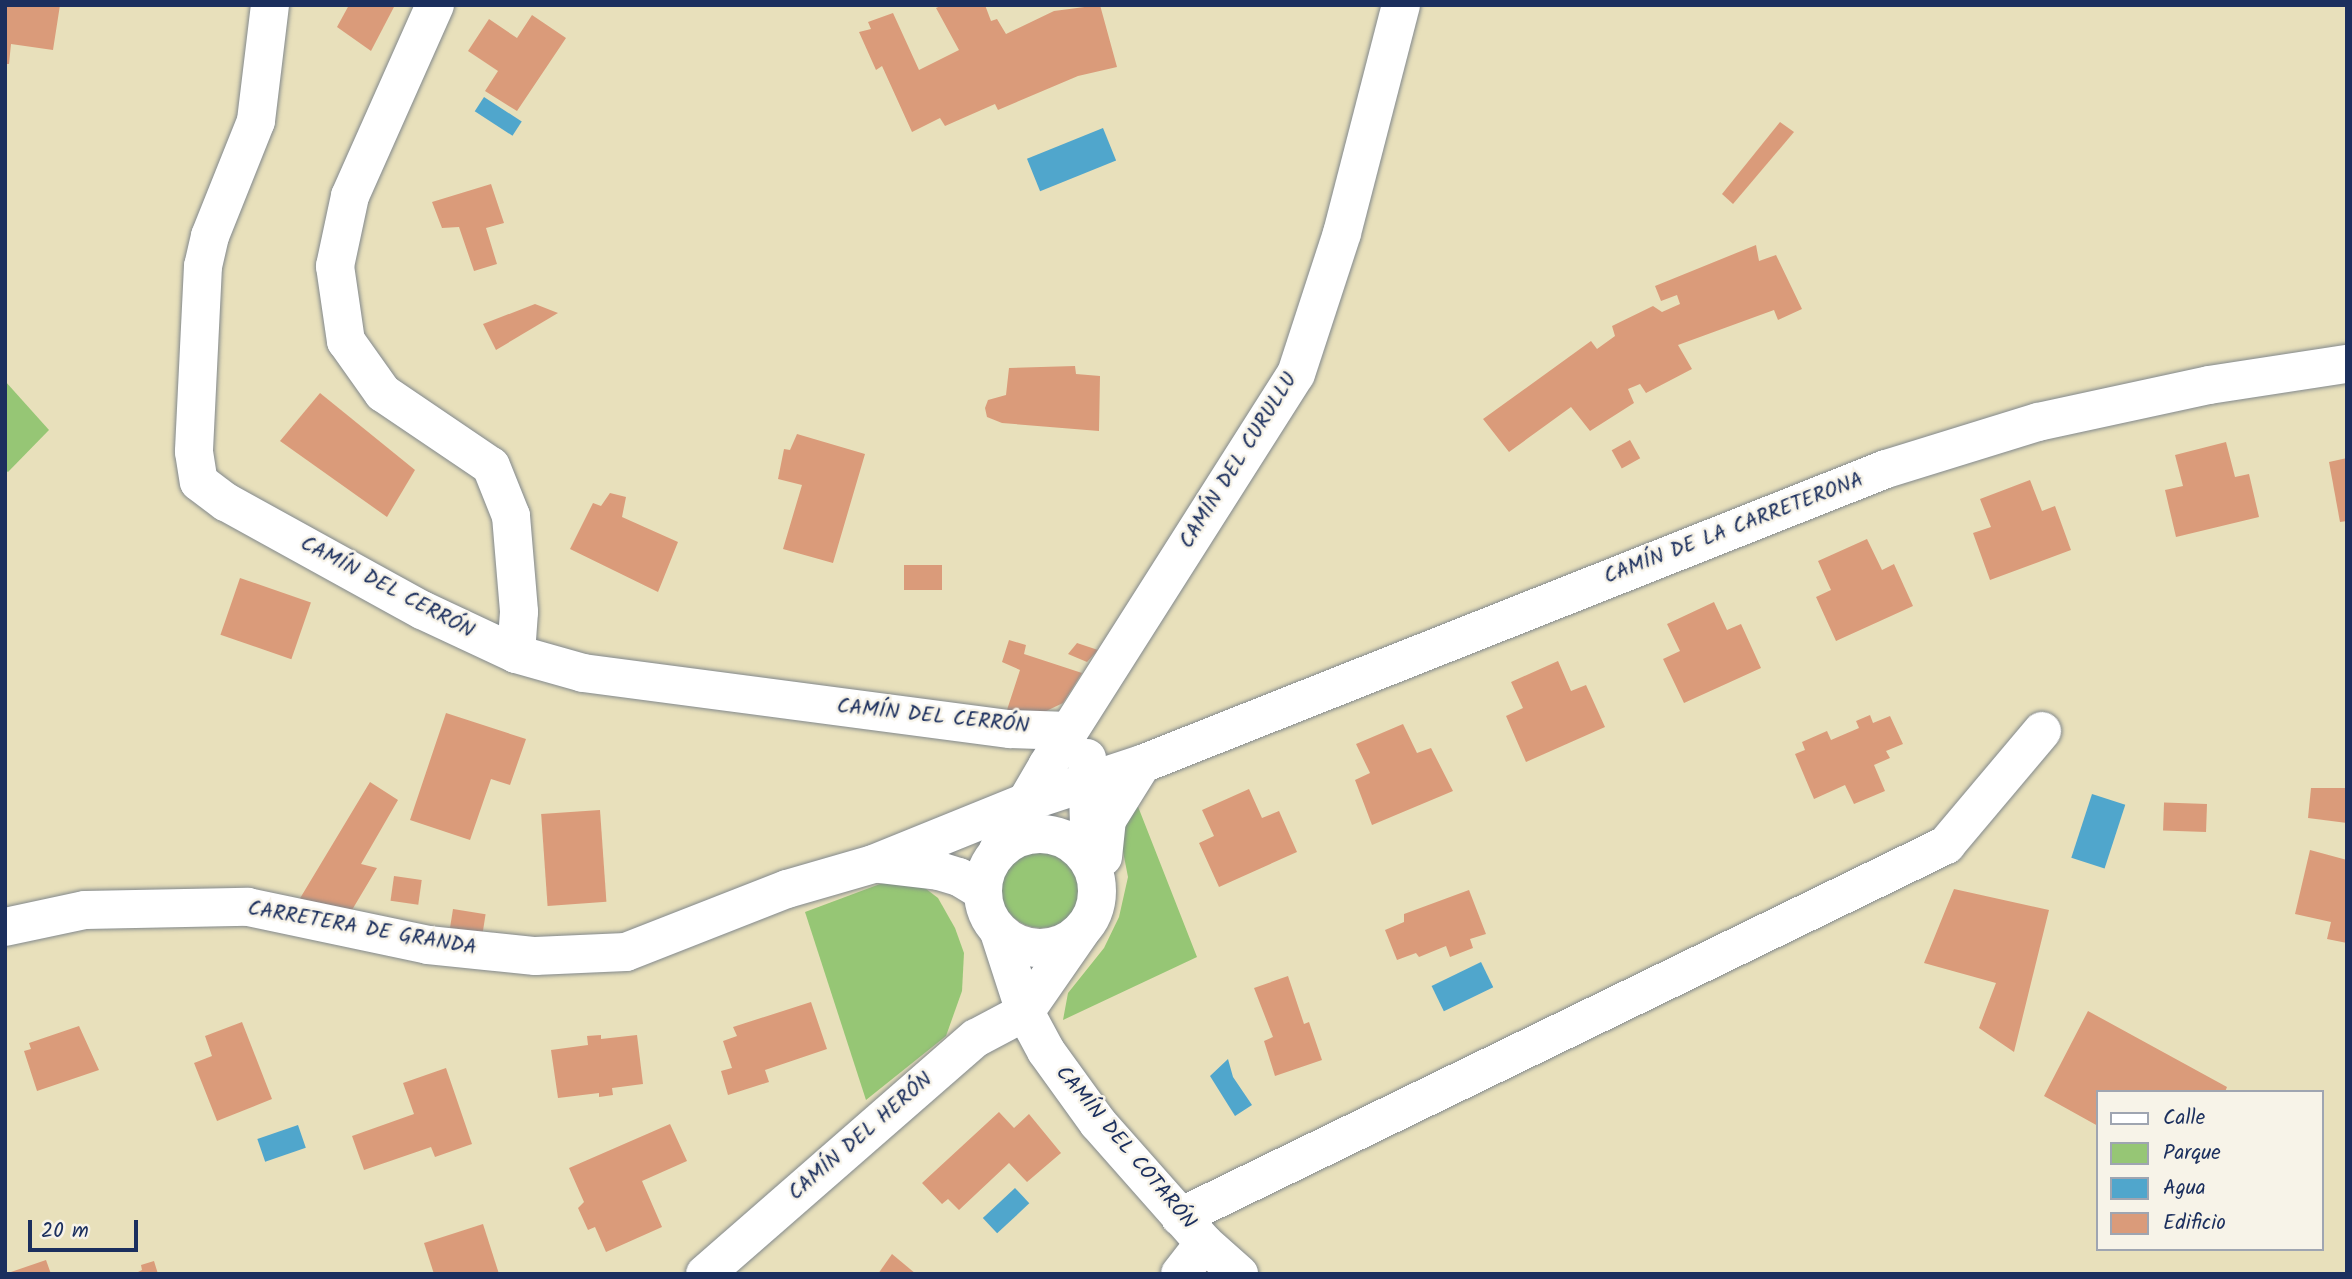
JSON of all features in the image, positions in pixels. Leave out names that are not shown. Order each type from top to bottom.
[{"type":"street","name":"CAMÍN DEL CERRÓN","points":[[270,5],[256,121],[210,236],[203,266],[194,452],[199,482],[226,502],[422,610],[516,654],[596,675],[997,728],[1081,744]]},
{"type":"street","points":[[435,5],[350,196],[335,266],[346,341],[383,393],[491,466],[511,516],[519,612],[516,654]]},
{"type":"street","name":"CAMÍN DEL CURULLU","points":[[982,891],[984,877],[1024,803],[1081,744],[1296,374],[1342,233],[1401,5]]},
{"type":"street","name":"CAMÍN DE LA CARRETERONA","points":[[1024,803],[1081,744],[1142,764],[1886,470],[2038,422],[2209,385],[2347,364]]},
{"type":"street","points":[[1181,1274],[1192,1230],[1946,845],[2042,730]]},
{"type":"street","points":[[1025,1012],[1090,919],[1081,744]]},
{"type":"street","points":[[1089,867],[1107,820],[1142,764]]},
{"type":"street","points":[[1024,803],[1089,867]]},
{"type":"street","name":"CARRETERA DE GRANDA","points":[[5,927],[85,911],[248,907],[428,945],[535,956],[626,952],[787,889],[873,864],[1024,803]]},
{"type":"street","points":[[998,850],[1013,840],[1030,834],[1048,834],[1066,839],[1089,867]]},
{"type":"street","name":"CARRETERA DE GRANDA","points":[[873,864],[939,871],[959,877],[982,891]]},
{"type":"street","name":"CAMÍN DEL COTARÓN","points":[[982,891],[990,920],[999,932],[1025,1012],[1046,1051],[1098,1123],[1192,1230],[1239,1274]]},
{"type":"street","points":[[999,932],[1014,942],[1031,948],[1050,948],[1067,942],[1081,931]]},
{"type":"street","name":"CAMÍN DEL HERÓN","points":[[705,1274],[975,1038],[1025,1012]]},
{"type":"green space","points":[[5,381],[49,430],[8,472],[5,470]]},
{"type":"green space","points":[[1137,804],[1197,957],[1063,1020],[1068,993],[1104,948],[1119,917],[1128,877],[1117,821]]},
{"type":"green space","points":[[1041,846],[1057,849],[1070,858],[1079,871],[1082,887],[1079,903],[1070,916],[1057,925],[1041,928],[1025,925],[1012,916],[1003,903],[1000,887],[1003,871],[1012,858],[1025,849]]},
{"type":"green space","points":[[896,878],[917,882],[938,898],[955,928],[964,953],[962,991],[946,1036],[866,1100],[805,912]]},
{"type":"water","points":[[484,97],[522,122],[512,136],[475,111]]},
{"type":"water","points":[[1103,128],[1116,160],[1040,191],[1027,159]]},
{"type":"water","points":[[2092,794],[2125,805],[2105,869],[2071,858]]},
{"type":"water","points":[[1481,962],[1493,987],[1444,1011],[1432,986]]},
{"type":"water","points":[[1228,1059],[1233,1077],[1252,1105],[1235,1116],[1210,1076]]},
{"type":"water","points":[[298,1125],[306,1148],[265,1162],[257,1139]]},
{"type":"water","points":[[1015,1188],[1029,1203],[997,1233],[983,1218]]},
{"type":"building","points":[[5,5],[60,5],[53,50],[11,44],[9,64],[5,64]]},
{"type":"building","points":[[349,5],[395,5],[371,51],[337,27]]},
{"type":"building","points":[[943,5],[985,5],[991,21],[997,19],[1006,34],[1054,11],[1100,5],[1117,67],[1078,76],[998,110],[995,104],[945,126],[940,118],[912,132],[882,66],[876,70],[859,32],[871,29],[868,22],[893,13],[919,70],[959,50],[936,8]]},
{"type":"building","points":[[532,15],[566,38],[517,111],[485,91],[498,71],[468,51],[489,19],[517,38]]},
{"type":"building","points":[[1780,122],[1794,132],[1733,204],[1722,194]]},
{"type":"building","points":[[491,184],[504,223],[486,228],[497,264],[474,271],[459,227],[442,228],[432,202]]},
{"type":"building","points":[[1756,245],[1759,261],[1776,255],[1802,309],[1778,320],[1774,310],[1678,345],[1692,369],[1646,393],[1640,384],[1628,389],[1634,403],[1590,431],[1571,407],[1509,452],[1483,419],[1591,341],[1597,349],[1615,336],[1612,326],[1653,306],[1662,312],[1680,304],[1677,295],[1661,301],[1655,286]]},
{"type":"building","points":[[535,304],[558,313],[496,350],[483,324]]},
{"type":"building","points":[[1075,366],[1076,374],[1100,376],[1099,431],[1002,423],[987,417],[985,408],[988,400],[1006,395],[1009,368]]},
{"type":"building","points":[[320,393],[415,470],[387,517],[280,441]]},
{"type":"building","points":[[797,434],[865,454],[833,563],[783,549],[802,485],[778,479],[784,449],[790,450]]},
{"type":"building","points":[[1630,440],[1640,458],[1622,469],[1612,450]]},
{"type":"building","points":[[2226,442],[2235,477],[2249,474],[2259,517],[2176,537],[2165,490],[2183,486],[2175,455]]},
{"type":"building","points":[[2347,458],[2347,521],[2340,522],[2329,462]]},
{"type":"building","points":[[2030,480],[2042,511],[2055,506],[2071,550],[1990,580],[1973,533],[1991,527],[1980,499]]},
{"type":"building","points":[[610,493],[626,497],[622,517],[678,542],[658,592],[570,549],[593,503],[601,506]]},
{"type":"building","points":[[1867,539],[1882,570],[1894,564],[1913,606],[1836,641],[1816,597],[1831,590],[1818,561]]},
{"type":"building","points":[[904,565],[942,565],[942,590],[904,590]]},
{"type":"building","points":[[240,578],[311,602],[291,659],[220,635]]},
{"type":"building","points":[[1714,602],[1727,630],[1741,624],[1761,668],[1684,703],[1663,659],[1680,651],[1667,624]]},
{"type":"building","points":[[1009,640],[1026,645],[1024,654],[1082,673],[1063,703],[1042,713],[1005,716],[1020,670],[1002,662]]},
{"type":"building","points":[[1077,643],[1098,650],[1087,662],[1068,654]]},
{"type":"building","points":[[1558,661],[1571,691],[1586,685],[1605,727],[1526,762],[1506,716],[1523,708],[1511,682]]},
{"type":"building","points":[[446,713],[526,739],[510,785],[491,779],[470,840],[410,820]]},
{"type":"building","points":[[1870,715],[1873,723],[1890,716],[1903,744],[1886,751],[1890,758],[1874,765],[1885,791],[1854,804],[1845,785],[1814,799],[1795,754],[1805,750],[1802,742],[1827,731],[1831,740],[1859,728],[1856,721]]},
{"type":"building","points":[[1403,724],[1417,753],[1431,748],[1453,791],[1372,825],[1355,780],[1370,773],[1356,744]]},
{"type":"building","points":[[370,782],[398,800],[361,864],[377,868],[352,910],[299,900]]},
{"type":"building","points":[[2311,788],[2347,788],[2347,823],[2308,818]]},
{"type":"building","points":[[1249,789],[1262,818],[1279,811],[1297,852],[1219,887],[1199,843],[1214,836],[1202,810]]},
{"type":"building","points":[[2164,802],[2207,804],[2206,832],[2163,830]]},
{"type":"building","points":[[600,810],[606,902],[548,906],[541,814]]},
{"type":"building","points":[[2310,850],[2347,860],[2347,943],[2327,939],[2331,922],[2295,914]]},
{"type":"building","points":[[394,876],[422,880],[418,905],[391,901]]},
{"type":"building","points":[[1954,889],[2049,910],[2014,1052],[1979,1028],[1996,983],[1924,963]]},
{"type":"building","points":[[1469,890],[1486,934],[1470,939],[1473,948],[1450,957],[1446,946],[1419,957],[1416,953],[1397,960],[1385,930],[1404,922],[1404,914]]},
{"type":"building","points":[[453,909],[486,914],[483,933],[450,928]]},
{"type":"building","points":[[1288,976],[1304,1024],[1309,1022],[1322,1060],[1275,1076],[1264,1041],[1273,1037],[1254,988]]},
{"type":"building","points":[[811,1002],[827,1049],[765,1070],[769,1082],[728,1095],[721,1071],[732,1068],[723,1041],[737,1036],[733,1027]]},
{"type":"building","points":[[2088,1011],[2227,1087],[2226,1090],[2096,1090],[2096,1125],[2044,1096]]},
{"type":"building","points":[[242,1022],[272,1099],[217,1121],[194,1063],[212,1056],[205,1036]]},
{"type":"building","points":[[79,1026],[99,1070],[37,1091],[24,1051],[31,1049],[29,1043]]},
{"type":"building","points":[[601,1035],[601,1039],[637,1035],[643,1084],[612,1088],[613,1095],[599,1097],[599,1093],[558,1098],[551,1050],[588,1045],[587,1036]]},
{"type":"building","points":[[446,1068],[472,1144],[435,1157],[431,1147],[364,1170],[352,1136],[414,1114],[403,1083]]},
{"type":"building","points":[[999,1112],[1014,1128],[1029,1114],[1061,1153],[1027,1182],[1009,1163],[959,1210],[948,1199],[942,1204],[922,1183]]},
{"type":"building","points":[[670,1124],[687,1161],[642,1181],[662,1227],[606,1252],[595,1227],[588,1230],[578,1208],[584,1202],[569,1168]]},
{"type":"building","points":[[483,1224],[499,1274],[434,1274],[424,1243]]},
{"type":"building","points":[[892,1254],[916,1274],[878,1274]]},
{"type":"building","points":[[46,1260],[51,1274],[8,1274],[8,1273]]},
{"type":"building","points":[[154,1261],[158,1274],[134,1274],[142,1270],[141,1265]]}]
